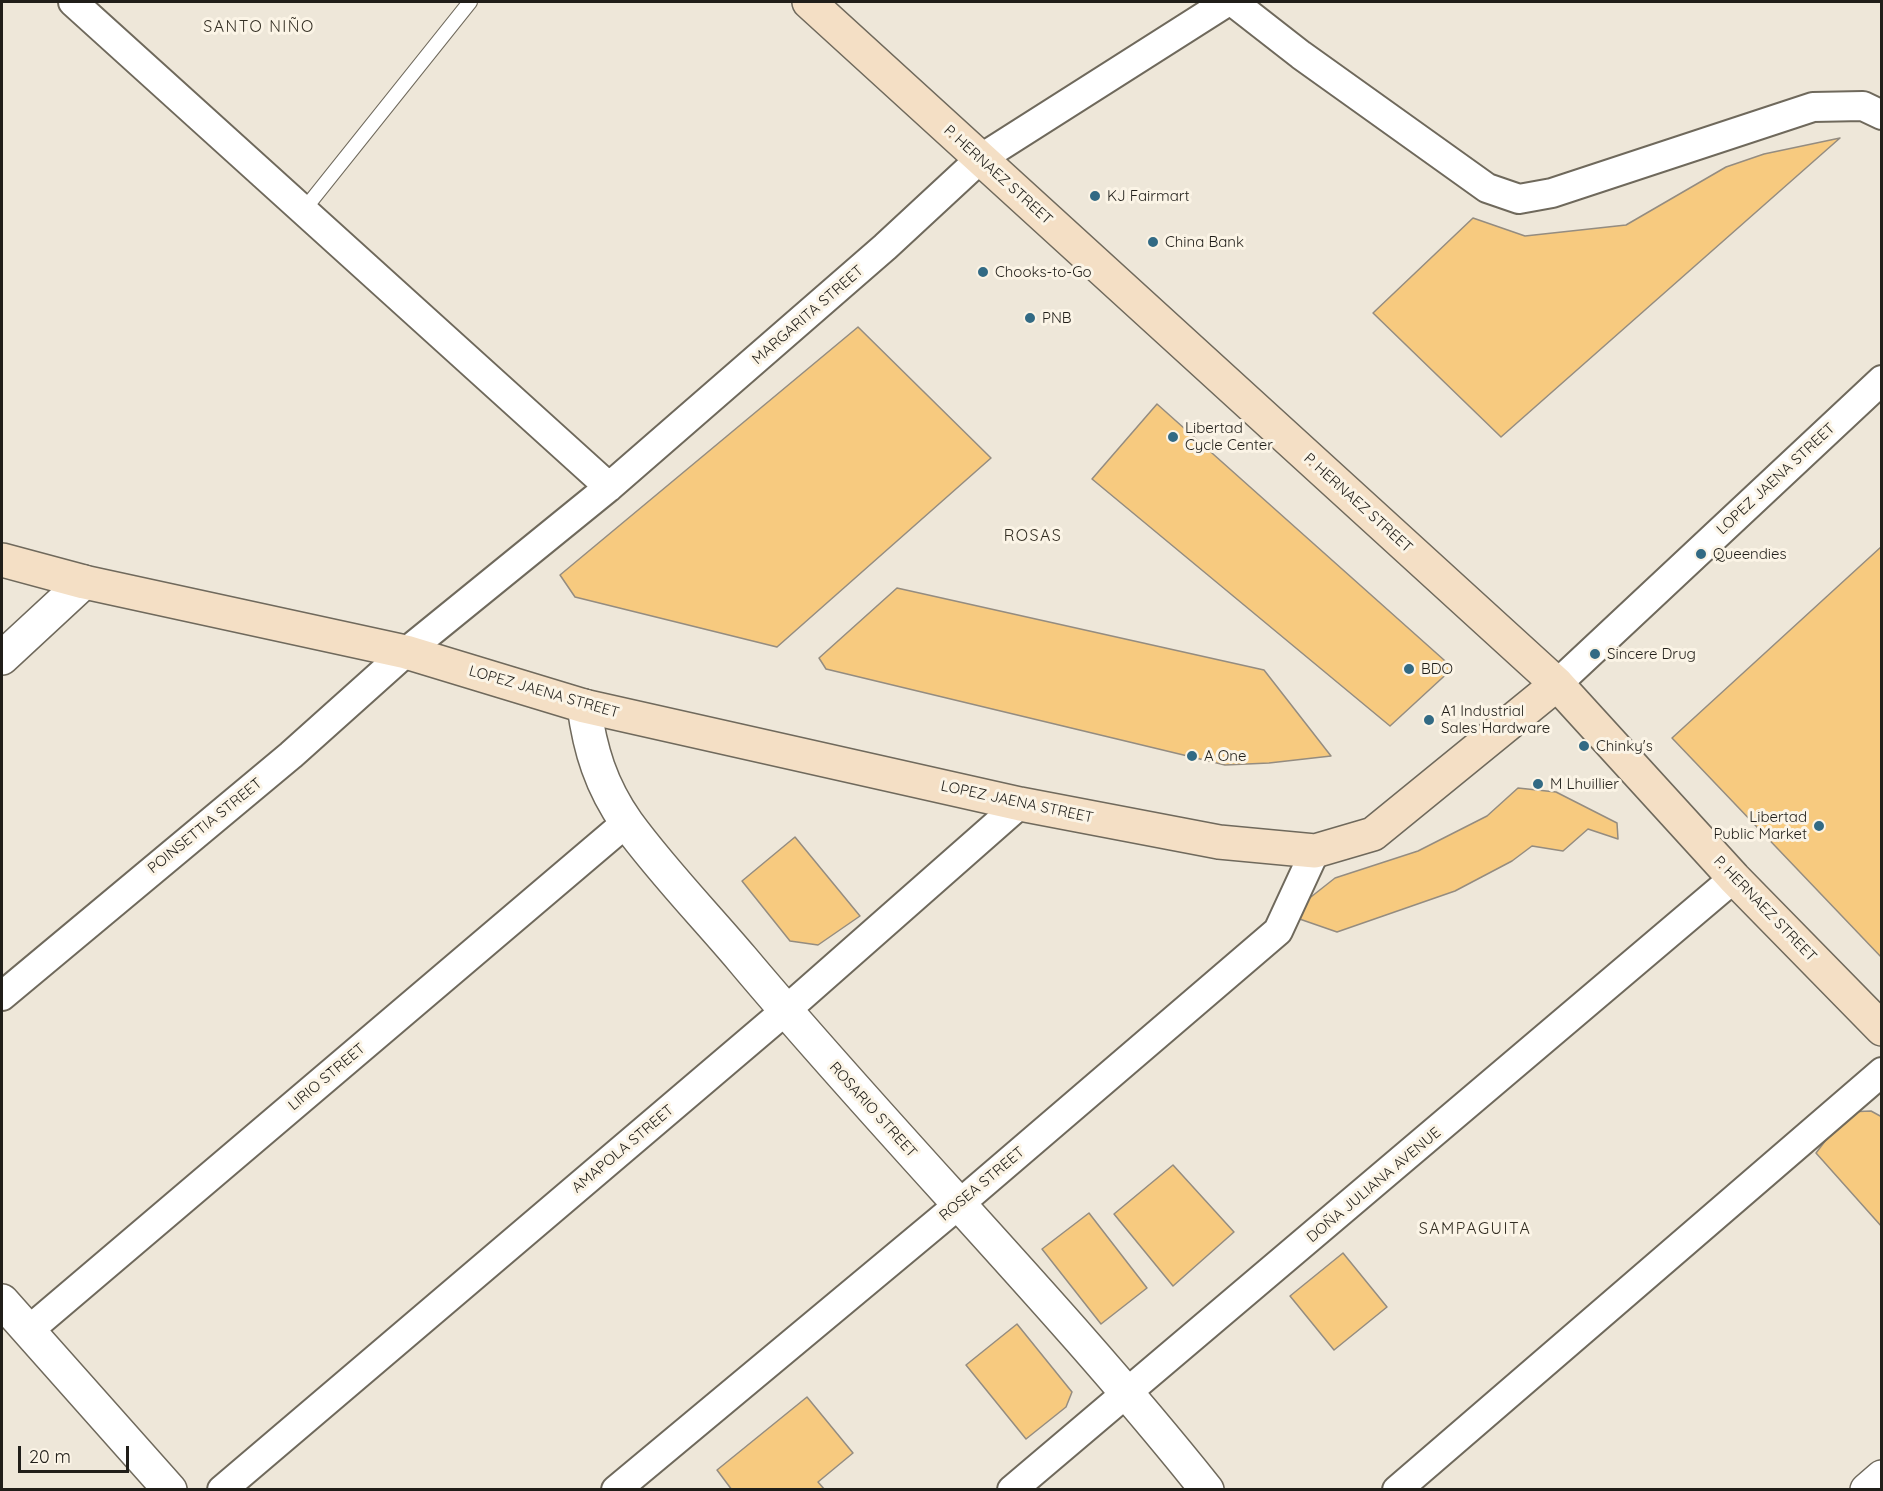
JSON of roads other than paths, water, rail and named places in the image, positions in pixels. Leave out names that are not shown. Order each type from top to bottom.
[{"type":"main road","name":"P. HERNAEZ STREET","points":[[809,2],[1557,684],[1734,878],[1881,1029]]},
{"type":"main road","name":"LOPEZ JAENA STREET","points":[[2,560],[84,582],[406,652],[584,706],[1020,804],[1219,842],[1315,851],[1373,834],[1557,684]]},
{"type":"street","points":[[73,2],[609,487]]},
{"type":"street","name":"MARGARITA STREET","points":[[406,652],[609,487],[885,247],[980,159],[1227,2]]},
{"type":"street","points":[[1233,2],[1301,55],[1486,188],[1519,199],[1552,193],[1813,107],[1863,106],[1881,115]]},
{"type":"street","name":"LOPEZ JAENA STREET","points":[[1557,684],[1881,380]]},
{"type":"street","points":[[2,658],[84,582]]},
{"type":"street","name":"POINSETTIA STREET","points":[[2,996],[291,756],[406,652]]},
{"type":"street","name":"ROSARIO STREET","points":[[584,706],[590,749],[603,781],[627,822],[785,1011],[957,1206],[1129,1393],[1207,1490]]},
{"type":"street","name":"AMAPOLA STREET","points":[[222,1490],[785,1011],[1020,804]]},
{"type":"street","name":"LIRIO STREET","points":[[28,1331],[627,822]]},
{"type":"street","name":"ROSEA STREET","points":[[616,1490],[957,1206],[1278,931],[1315,851]]},
{"type":"street","name":"DOÑA JULIANA AVENUE","points":[[1012,1490],[1734,878]]},
{"type":"street","points":[[1397,1490],[1881,1072]]},
{"type":"street","points":[[2,1301],[170,1490]]},
{"type":"street","points":[[1867,1490],[1881,1477]]},
{"type":"lane","points":[[303,211],[470,2]]},
{"type":"place","name":"KJ Fairmart","points":[[1095,196]]},
{"type":"place","name":"China Bank","points":[[1153,242]]},
{"type":"place","name":"Chooks-to-Go","points":[[983,272]]},
{"type":"place","name":"PNB","points":[[1030,318]]},
{"type":"place","name":"Libertad Cycle Center","points":[[1173,437]]},
{"type":"place","name":"Queendies","points":[[1701,554]]},
{"type":"place","name":"Sincere Drug","points":[[1595,654]]},
{"type":"place","name":"BDO","points":[[1409,669]]},
{"type":"place","name":"A1 Industrial Sales Hardware","points":[[1429,720]]},
{"type":"place","name":"Chinky's","points":[[1584,746]]},
{"type":"place","name":"A One","points":[[1192,756]]},
{"type":"place","name":"M Lhuillier","points":[[1538,784]]},
{"type":"place","name":"Libertad Public Market","points":[[1819,826]]},
{"type":"district","name":"SANTO NIÑO","points":[[259,27]]},
{"type":"district","name":"ROSAS","points":[[1033,536]]},
{"type":"district","name":"SAMPAGUITA","points":[[1475,1229]]}]
